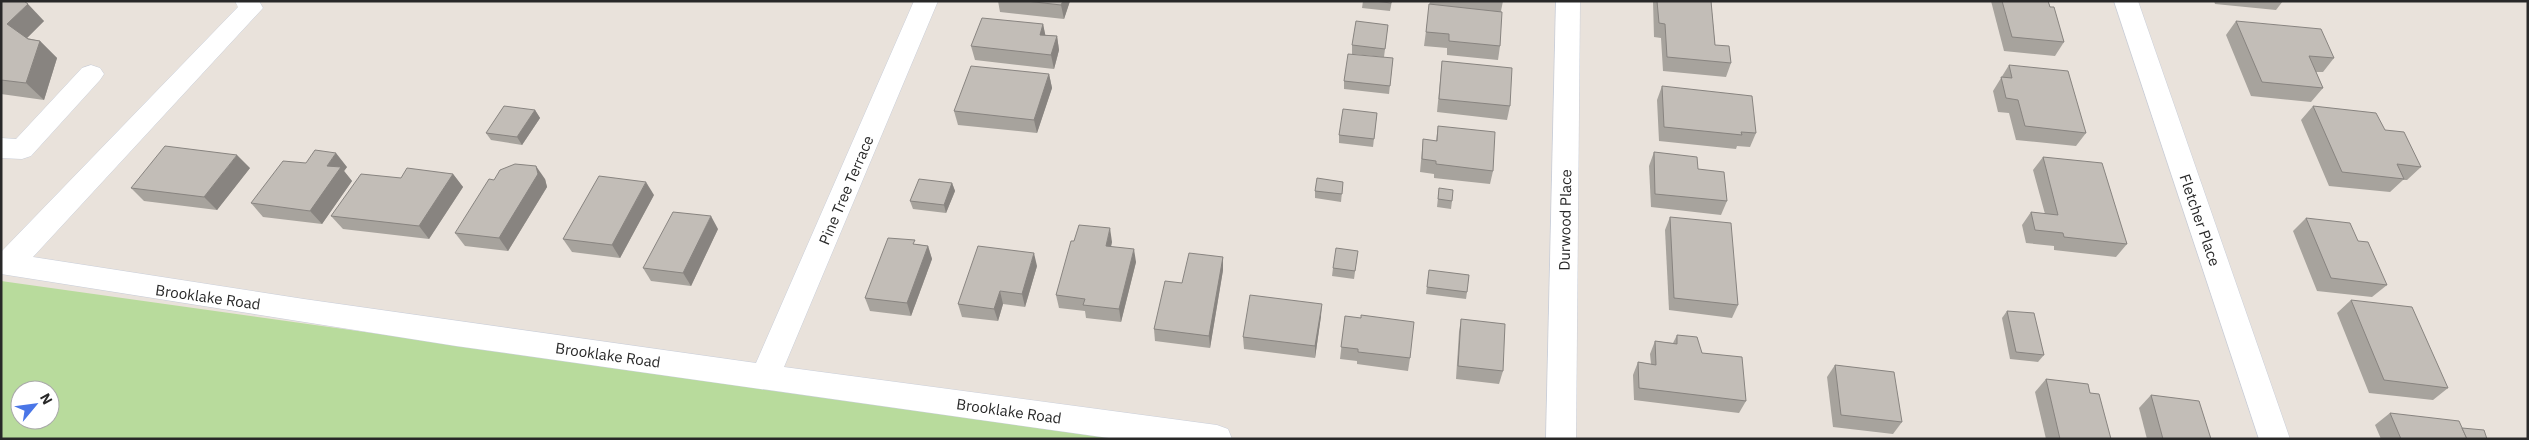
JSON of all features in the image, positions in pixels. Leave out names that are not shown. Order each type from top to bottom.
[{"type":"street","points":[[5,264],[252,8],[247,1]]},
{"type":"street","name":"Pine Tree Terrace","points":[[765,378],[926,1]]},
{"type":"street","name":"Durwood Place","points":[[1561,439],[1568,1]]},
{"type":"street","name":"Fletcher Place","points":[[2126,1],[2275,439]]},
{"type":"street","points":[[1,148],[22,149],[91,74]]},
{"type":"street","name":"Brooklake Road","points":[[5,264],[139,287],[765,378],[1217,439]]},
{"type":"green space","points":[[1,281],[1130,439],[1,439]]},
{"type":"building","points":[[1,1],[24,1],[28,4],[7,24],[28,39],[40,41],[26,83],[1,80]]},
{"type":"building","points":[[1026,1],[1063,1],[1061,5]]},
{"type":"building","points":[[1374,1],[1391,1],[1391,3]]},
{"type":"building","points":[[1657,1],[1711,1],[1715,45],[1729,46],[1731,63],[1667,57],[1665,24],[1659,23]]},
{"type":"building","points":[[2002,1],[2048,1],[2050,7],[2054,7],[2064,42],[2012,37]]},
{"type":"building","points":[[1429,4],[1502,12],[1500,46],[1449,41],[1449,34],[1426,32]]},
{"type":"building","points":[[982,18],[1043,24],[1040,35],[1057,36],[1051,55],[971,46]]},
{"type":"building","points":[[1356,21],[1388,25],[1385,49],[1352,45]]},
{"type":"building","points":[[2236,21],[2321,29],[2334,58],[2309,56],[2323,88],[2262,82]]},
{"type":"building","points":[[1348,54],[1393,58],[1390,86],[1344,81]]},
{"type":"building","points":[[1442,61],[1512,68],[1510,106],[1439,99]]},
{"type":"building","points":[[2009,65],[2068,71],[2086,133],[2025,126],[2018,100],[2006,98],[2001,77],[2012,78]]},
{"type":"building","points":[[971,66],[1049,74],[1034,120],[954,111]]},
{"type":"building","points":[[1662,86],[1752,96],[1756,133],[1741,132],[1742,135],[1664,127]]},
{"type":"building","points":[[504,106],[535,110],[517,137],[486,133]]},
{"type":"building","points":[[2313,106],[2376,113],[2385,130],[2404,132],[2421,167],[2397,164],[2404,179],[2342,172]]},
{"type":"building","points":[[1343,109],[1377,113],[1374,139],[1339,135]]},
{"type":"building","points":[[1438,126],[1495,132],[1493,171],[1436,164],[1436,161],[1422,159],[1423,139],[1437,141]]},
{"type":"building","points":[[165,146],[237,155],[204,197],[131,188]]},
{"type":"building","points":[[315,150],[336,153],[327,166],[341,167],[310,211],[251,203],[283,161],[306,163]]},
{"type":"building","points":[[1654,152],[1697,157],[1698,169],[1724,172],[1727,201],[1655,194]]},
{"type":"building","points":[[2043,157],[2102,163],[2127,244],[2064,237],[2063,233],[2035,230],[2031,212],[2058,215]]},
{"type":"building","points":[[515,164],[536,166],[538,174],[499,238],[455,233],[489,179],[494,180],[500,170]]},
{"type":"building","points":[[407,168],[453,174],[419,226],[331,216],[361,174],[401,178]]},
{"type":"building","points":[[599,176],[646,182],[612,245],[563,239]]},
{"type":"building","points":[[1317,178],[1343,182],[1342,194],[1315,191]]},
{"type":"building","points":[[919,179],[952,183],[944,205],[910,201]]},
{"type":"building","points":[[1439,188],[1453,190],[1452,201],[1438,199]]},
{"type":"building","points":[[673,212],[711,216],[683,273],[643,268]]},
{"type":"building","points":[[1670,217],[1731,223],[1738,305],[1674,298]]},
{"type":"building","points":[[2306,218],[2350,223],[2358,241],[2368,242],[2387,285],[2331,278]]},
{"type":"building","points":[[1079,225],[1110,228],[1106,246],[1134,249],[1119,309],[1083,305],[1085,299],[1056,295],[1071,241],[1074,241]]},
{"type":"building","points":[[888,238],[915,240],[913,244],[928,246],[907,303],[865,298]]},
{"type":"building","points":[[978,246],[1034,253],[1022,294],[1000,291],[994,309],[958,304]]},
{"type":"building","points":[[1336,248],[1358,251],[1355,271],[1333,268]]},
{"type":"building","points":[[1189,253],[1223,257],[1209,336],[1154,329],[1165,281],[1182,283]]},
{"type":"building","points":[[1429,270],[1469,275],[1467,292],[1427,287]]},
{"type":"building","points":[[1250,295],[1322,304],[1315,346],[1243,337]]},
{"type":"building","points":[[2351,300],[2412,307],[2448,388],[2384,380]]},
{"type":"building","points":[[2007,311],[2034,313],[2044,355],[2016,352]]},
{"type":"building","points":[[1361,315],[1414,322],[1410,358],[1358,352],[1358,349],[1341,347],[1345,316],[1361,318]]},
{"type":"building","points":[[1461,319],[1505,324],[1503,371],[1458,366]]},
{"type":"building","points":[[1677,335],[1697,337],[1702,353],[1742,357],[1746,401],[1639,388],[1638,362],[1656,365],[1655,341],[1677,344]]},
{"type":"building","points":[[1835,365],[1894,372],[1902,422],[1841,415]]},
{"type":"building","points":[[2046,379],[2088,384],[2090,393],[2099,394],[2111,439],[2060,439]]},
{"type":"building","points":[[2151,395],[2199,401],[2211,439],[2163,439]]},
{"type":"building","points":[[2390,413],[2459,421],[2467,439],[2401,439]]},
{"type":"building","points":[[2462,428],[2484,430],[2487,439],[2467,439]]}]
